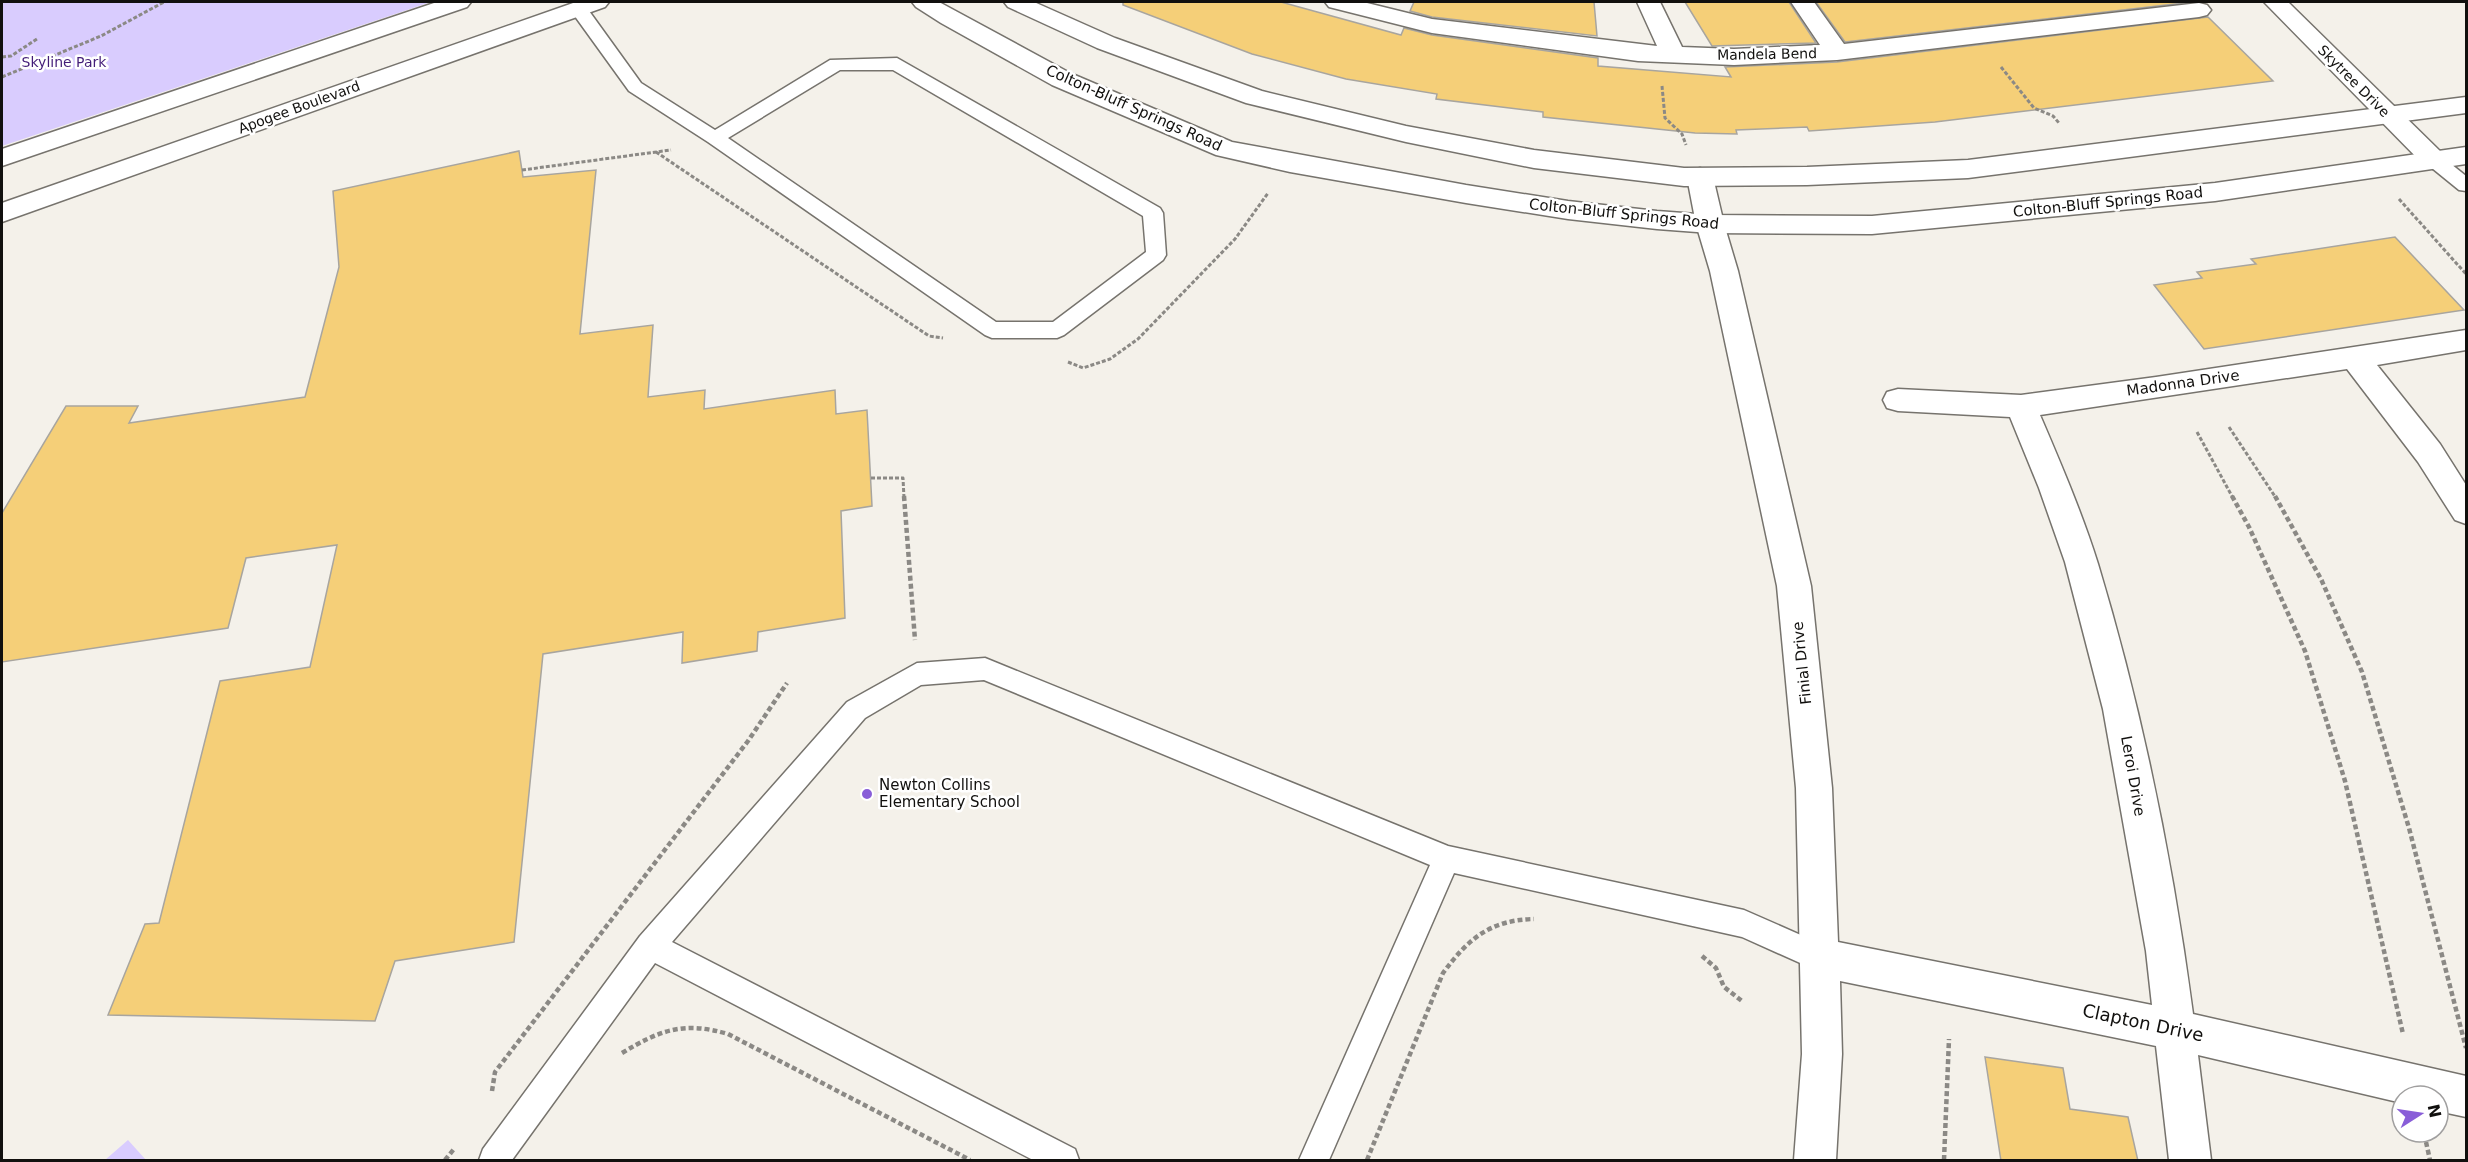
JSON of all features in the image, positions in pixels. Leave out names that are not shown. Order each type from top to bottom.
[{"type":"street","points":[[2,158],[459,2]]},
{"type":"street","name":"Colton-Bluff Springs Road","points":[[924,2],[1061,79],[1225,148],[1290,163],[1568,210],[1710,225],[1872,225],[2215,192],[2466,156]]},
{"type":"street","points":[[1016,2],[1106,43],[1255,97],[1406,134],[1534,159],[1693,163],[1807,176],[1968,169],[2466,105]]},
{"type":"street","name":"Mandela Bend","points":[[1337,2],[1432,26],[1638,53],[1734,57],[1837,52],[2199,10]]},
{"type":"street","points":[[1648,2],[1673,54]]},
{"type":"street","points":[[1802,2],[1837,52]]},
{"type":"street","points":[[2092,2],[2111,21]]},
{"type":"street","name":"Skytree Drive","points":[[2275,2],[2434,160]]},
{"type":"street","name":"Apogee Boulevard","points":[[2,213],[587,5]]},
{"type":"street","name":"Finial Drive","points":[[1693,163],[1724,271],[1794,586],[1814,788],[1822,1054],[1815,1161]]},
{"type":"street","name":"Madonna Drive","points":[[1898,400],[2020,405],[2156,388],[2466,340]]},
{"type":"street","points":[[2354,357],[2429,453],[2466,511]]},
{"type":"street","name":"Leroi Drive","points":[[2020,405],[2055,488],[2081,562],[2121,709],[2165,951],[2190,1161]]},
{"type":"street","name":"Clapton Drive","points":[[1818,957],[2175,1029],[2466,1097]]},
{"type":"lane","points":[[587,5],[635,87],[715,138],[992,330],[1057,330],[1156,255],[1153,213],[897,64],[836,64],[715,138]]},
{"type":"lane","points":[[2434,160],[2466,185]]},
{"type":"lane","points":[[494,1161],[650,946],[856,710],[917,674],[985,669],[1447,859],[1744,924],[1818,957]]},
{"type":"lane","points":[[1314,1161],[1447,859]]},
{"type":"lane","points":[[650,946],[1064,1161]]},
{"type":"path","points":[[2,77],[110,32],[164,2]]},
{"type":"path","points":[[2,57],[12,56],[37,39]]},
{"type":"path","points":[[1996,61],[2034,108],[2053,116],[2064,129]]},
{"type":"path","points":[[1661,77],[1665,118],[1682,134],[1693,163]]},
{"type":"path","points":[[522,170],[680,149]]},
{"type":"path","points":[[2397,196],[2466,274]]},
{"type":"path","points":[[2229,427],[2272,491],[2321,579],[2361,672],[2409,828],[2466,1048]]},
{"type":"path","points":[[2197,432],[2249,527],[2305,651],[2345,781],[2403,1034]]},
{"type":"path","points":[[871,478],[903,478],[914,630]]},
{"type":"path","points":[[491,1101],[495,1072],[748,741],[788,682]]},
{"type":"path","points":[[1367,1161],[1443,973],[1458,950],[1499,923],[1522,918],[1545,919]]},
{"type":"path","points":[[1695,953],[1706,958],[1716,968],[1724,987],[1742,1001]]},
{"type":"path","points":[[616,1057],[646,1038],[681,1028],[703,1026],[728,1034],[970,1161]]},
{"type":"path","points":[[1944,1161],[1949,1038]]},
{"type":"path","points":[[446,1161],[458,1144]]},
{"type":"path","points":[[2426,1144],[2430,1161]]},
{"type":"green space","name":"Skyline Park","points":[[2,2],[431,2],[2,146]]},
{"type":"green space","points":[[128,1140],[146,1160],[105,1160]]},
{"type":"building","points":[[1123,2],[1281,2],[1401,35],[1404,28],[1432,35],[1598,58],[1598,66],[1731,77],[1725,67],[1837,62],[2208,17],[2273,81],[1935,122],[1809,131],[1807,127],[1736,130],[1737,134],[1695,133],[1543,117],[1543,112],[1436,99],[1437,94],[1346,79],[1252,54],[1123,5]]},
{"type":"building","points":[[1414,2],[1594,2],[1597,36],[1432,17],[1410,11]]},
{"type":"building","points":[[1685,2],[1789,2],[1816,43],[1712,46]]},
{"type":"building","points":[[1816,2],[2192,2],[1845,42]]},
{"type":"building","points":[[519,151],[523,177],[596,170],[580,334],[653,325],[648,397],[705,390],[704,409],[835,390],[836,414],[867,410],[872,506],[841,511],[845,618],[758,632],[757,651],[682,663],[683,632],[543,654],[514,942],[395,961],[375,1021],[108,1015],[145,924],[159,923],[220,681],[310,667],[337,545],[246,558],[228,628],[2,662],[2,513],[66,406],[138,406],[129,423],[305,397],[339,267],[333,191]]},
{"type":"building","points":[[2395,237],[2464,310],[2204,349],[2154,285],[2202,278],[2197,272],[2256,264],[2251,259]]},
{"type":"building","points":[[1985,1057],[2063,1068],[2070,1109],[2128,1117],[2138,1161],[2001,1161]]},
{"type":"place","name":"Newton Collins Elementary School","points":[[867,794]]}]
